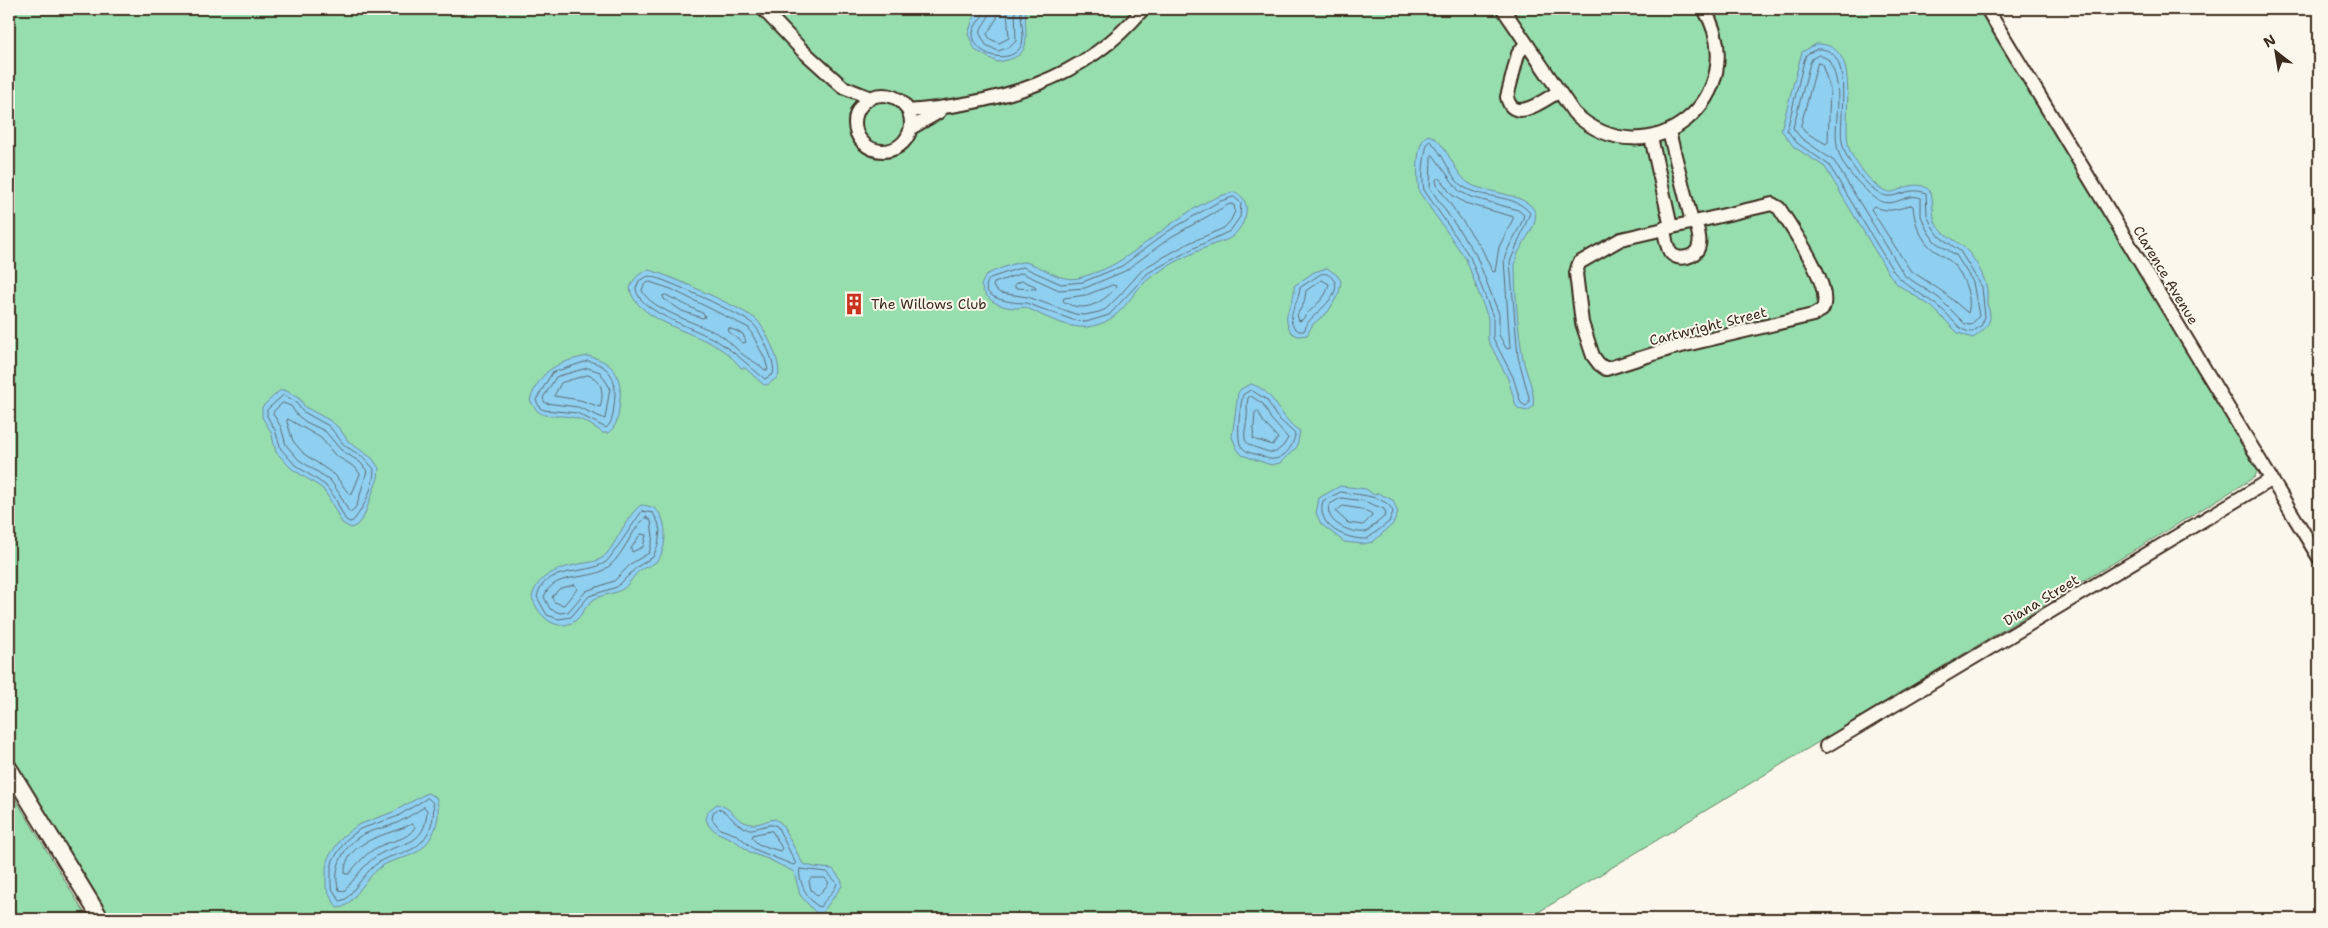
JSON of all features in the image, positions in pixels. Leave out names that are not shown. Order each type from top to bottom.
[{"type":"main road","points":[[9,768],[101,919]]},
{"type":"street","points":[[763,9],[802,50],[843,87],[858,111]]},
{"type":"street","points":[[908,111],[948,108],[1031,87],[1061,74],[1082,64],[1110,44],[1143,9]]},
{"type":"street","points":[[1503,9],[1574,113],[1585,123],[1601,132],[1619,138],[1651,137],[1669,132],[1700,106],[1713,83],[1718,66],[1718,46],[1713,25],[1704,9]]},
{"type":"street","name":"Clarence Avenue","points":[[1987,9],[2319,558]]},
{"type":"street","points":[[1526,43],[1518,54],[1507,97],[1508,104],[1512,108],[1525,110],[1558,92]]},
{"type":"street","points":[[843,87],[870,98]]},
{"type":"street","points":[[877,96],[892,97],[904,105],[908,111],[910,128],[904,142],[897,148],[890,151],[874,150],[867,147],[856,134],[854,127],[858,111],[870,98],[877,96]]},
{"type":"street","points":[[910,128],[948,108]]},
{"type":"street","points":[[1651,137],[1670,251],[1676,257],[1684,258],[1696,252],[1699,246],[1669,132]]},
{"type":"street","name":"Cartwright Street","points":[[1772,204],[1779,208],[1813,264],[1825,298],[1822,310],[1813,315],[1669,349],[1606,369],[1593,356],[1582,323],[1576,268],[1579,264],[1622,239],[1694,222],[1764,205],[1772,204]]},
{"type":"street","name":"Diana Street","points":[[1826,746],[2272,479]]},
{"type":"green space","points":[[9,9],[1980,9],[2258,469],[2255,477],[1527,919],[110,919],[9,753]]},
{"type":"green space","points":[[9,788],[88,919],[9,919]]},
{"type":"water","points":[[981,9],[1026,9],[1025,44],[1018,56],[997,62],[975,50],[968,34],[973,19]]},
{"type":"water","points":[[1816,44],[1831,47],[1841,56],[1846,70],[1848,87],[1847,139],[1850,151],[1862,170],[1874,183],[1886,191],[1892,192],[1914,185],[1923,186],[1928,189],[1932,195],[1936,224],[1945,234],[1966,249],[1980,269],[1987,287],[1987,304],[1990,319],[1985,328],[1973,338],[1958,333],[1932,307],[1897,284],[1889,274],[1825,167],[1794,147],[1781,130],[1802,52]]},
{"type":"water","points":[[1428,135],[1440,143],[1465,180],[1479,188],[1508,195],[1526,202],[1535,213],[1534,225],[1516,258],[1515,265],[1521,348],[1534,401],[1533,407],[1527,411],[1516,406],[1508,379],[1488,340],[1488,318],[1466,259],[1419,192],[1419,153],[1424,139]]},
{"type":"water","points":[[1235,192],[1245,201],[1246,213],[1238,231],[1233,236],[1190,255],[1154,275],[1145,282],[1118,313],[1100,324],[1079,327],[1063,324],[1025,307],[1005,307],[992,301],[983,291],[981,285],[986,275],[1022,262],[1033,264],[1060,277],[1074,279],[1097,272],[1121,260],[1190,211],[1220,196]]},
{"type":"water","points":[[1327,268],[1337,275],[1341,281],[1339,293],[1328,312],[1313,324],[1307,335],[1298,336],[1292,333],[1287,320],[1293,299],[1294,286],[1314,272]]},
{"type":"water","points":[[648,270],[704,292],[757,320],[773,348],[778,365],[778,377],[764,385],[745,368],[741,368],[729,355],[718,347],[665,323],[642,308],[634,299],[630,288],[637,277]]},
{"type":"water","points":[[588,356],[606,363],[612,368],[619,382],[618,416],[615,425],[608,433],[603,433],[579,419],[567,416],[544,415],[534,407],[530,400],[534,389],[545,374],[559,364]]},
{"type":"water","points":[[1251,384],[1266,393],[1287,420],[1300,431],[1297,447],[1280,463],[1271,465],[1242,455],[1232,437],[1238,393],[1241,389]]},
{"type":"water","points":[[285,390],[300,399],[305,407],[331,421],[339,428],[349,442],[372,458],[379,468],[378,478],[364,516],[357,525],[351,528],[342,523],[322,488],[292,469],[276,452],[271,432],[262,417],[262,407],[279,391]]},
{"type":"water","points":[[1340,486],[1366,489],[1374,495],[1378,493],[1393,500],[1398,513],[1393,524],[1373,542],[1363,544],[1344,542],[1321,524],[1316,513],[1319,498]]},
{"type":"water","points":[[641,505],[654,508],[664,523],[664,547],[656,562],[639,571],[624,588],[592,601],[575,621],[561,625],[554,624],[548,620],[538,610],[532,597],[539,583],[550,573],[557,570],[594,562],[602,558],[611,548],[630,516]]},
{"type":"water","points":[[427,793],[436,797],[438,814],[434,830],[425,845],[411,855],[382,866],[369,878],[349,903],[337,908],[326,888],[326,868],[328,858],[342,837],[358,825],[393,812]]},
{"type":"water","points":[[717,804],[723,806],[746,823],[757,824],[775,819],[781,823],[803,864],[833,869],[842,881],[842,886],[822,913],[815,912],[800,895],[794,872],[751,853],[734,840],[718,833],[709,826],[706,819],[708,811]]},
{"type":"place","name":"The Willows Club","points":[[854,304]]}]
